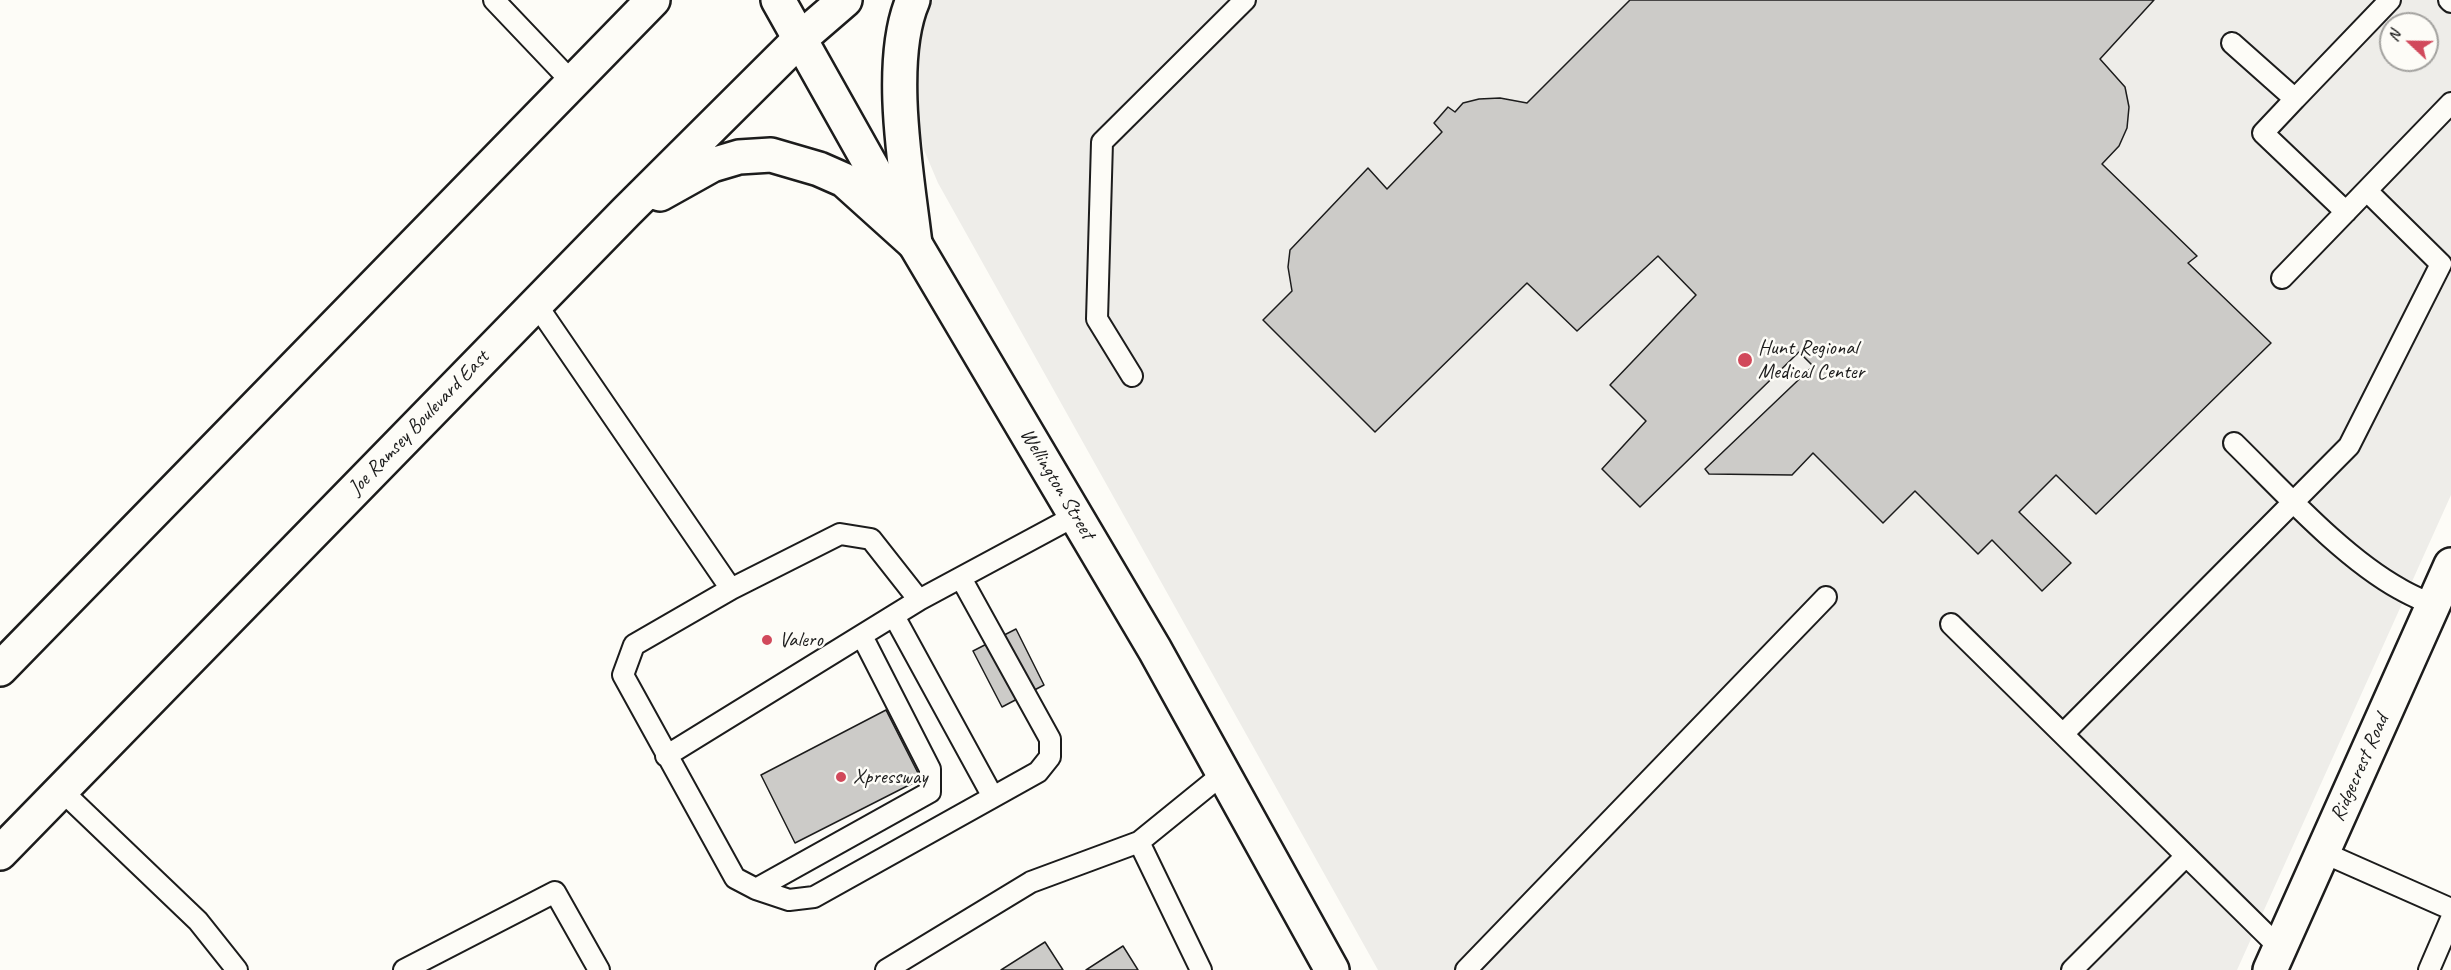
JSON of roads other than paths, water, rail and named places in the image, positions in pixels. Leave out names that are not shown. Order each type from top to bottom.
[{"type":"main road","name":"Wellington Street","points":[[778,0],[915,244],[1155,650],[1332,970]]},
{"type":"main road","name":"Joe Ramsey Boulevard East","points":[[0,853],[626,212],[801,38],[844,0]]},
{"type":"main road","points":[[913,0],[908,12],[900,68],[903,135],[915,244]]},
{"type":"main road","points":[[0,669],[643,7]]},
{"type":"main road","points":[[626,212],[712,165],[739,157],[771,155],[801,163],[844,180],[915,244]]},
{"type":"main road","name":"Ridgecrest Road","points":[[2275,959],[2451,565]]},
{"type":"lane","points":[[494,0],[572,82]]},
{"type":"lane","points":[[1132,376],[1097,320],[1102,142],[1245,0]]},
{"type":"lane","points":[[2346,212],[2263,133],[2390,0]]},
{"type":"lane","points":[[2232,43],[2295,99]]},
{"type":"lane","points":[[2282,278],[2451,103]]},
{"type":"lane","points":[[2063,734],[2349,446],[2440,264],[2367,191]]},
{"type":"lane","points":[[536,304],[731,589]]},
{"type":"lane","points":[[2234,443],[2323,530],[2375,573],[2399,589],[2433,605]]},
{"type":"lane","points":[[666,756],[919,600],[1076,516]]},
{"type":"lane","points":[[919,600],[871,539],[840,534],[731,589],[634,645],[623,675],[735,878],[756,889],[789,900],[814,897],[1038,772],[1050,757],[1050,739],[961,578]]},
{"type":"lane","points":[[1466,970],[1826,597]]},
{"type":"lane","points":[[894,616],[993,797]]},
{"type":"lane","points":[[1951,624],[2186,856],[2275,959]]},
{"type":"lane","points":[[756,889],[930,792],[930,769],[862,636]]},
{"type":"lane","points":[[886,970],[1031,882],[1139,842],[1224,773]]},
{"type":"lane","points":[[61,790],[198,921],[237,970]]},
{"type":"lane","points":[[1139,842],[1201,970]]},
{"type":"lane","points":[[2322,852],[2451,909]]},
{"type":"lane","points":[[2072,970],[2186,856]]},
{"type":"lane","points":[[404,970],[555,892],[599,970]]},
{"type":"lane","points":[[2428,970],[2451,919]]},
{"type":"place","name":"Hunt Regional Medical Center","points":[[1745,360]]},
{"type":"place","name":"Valero","points":[[767,640]]},
{"type":"place","name":"Xpressway","points":[[841,777]]}]
